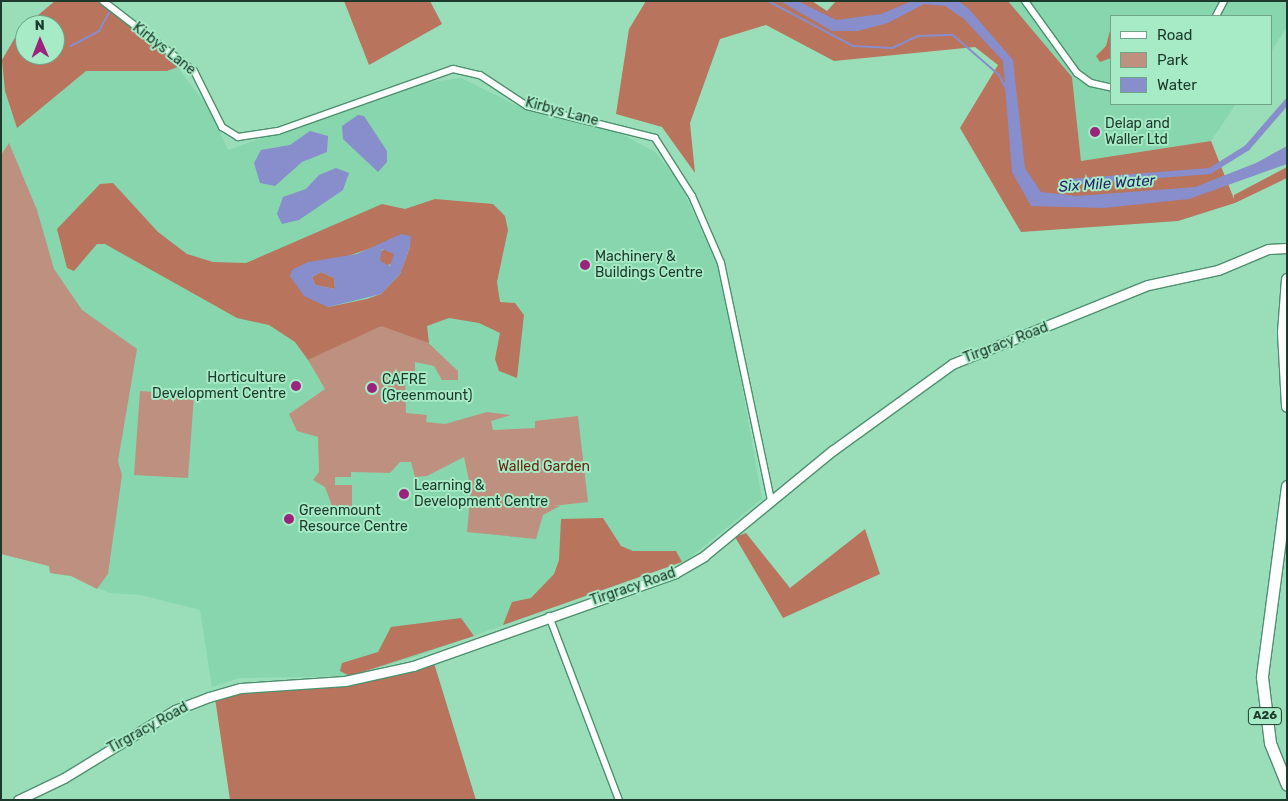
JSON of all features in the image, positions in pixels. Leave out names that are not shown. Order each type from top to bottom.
[{"type":"highway","points":[[1287,279],[1283,332],[1287,406]]},
{"type":"highway","name":"A26","points":[[1287,486],[1262,677],[1270,742],[1287,785]]},
{"type":"street","name":"Kirbys Lane","points":[[103,1],[194,71],[222,127],[238,137],[278,131],[453,69],[480,75],[527,106],[655,138],[692,196],[720,263],[770,501]]},
{"type":"street","points":[[1026,1],[1076,73],[1091,83],[1110,88]]},
{"type":"street","points":[[1217,15],[1224,1]]},
{"type":"street","name":"Tirgracy Road","points":[[18,800],[64,778],[161,718],[209,697],[241,688],[332,683],[377,675],[688,567],[841,444],[965,357],[1148,284],[1218,270],[1263,250],[1287,248]]},
{"type":"street","points":[[549,616],[619,800]]},
{"type":"shaded area","name":"CAFRE (Greenmount)","points":[[55,1],[97,1],[183,65],[179,69],[208,107],[228,150],[415,84],[461,78],[526,110],[614,130],[655,152],[679,181],[723,277],[762,499],[687,560],[417,656],[350,676],[239,678],[212,687],[200,610],[141,595],[110,593],[71,576],[50,573],[49,566],[1,554],[1,61],[15,38],[15,65],[65,65],[65,15],[38,15]]},
{"type":"shaded area","points":[[55,1],[97,1],[183,65],[167,71],[86,71],[17,128],[5,91],[2,60],[15,38],[15,65],[65,65],[65,15],[38,15]]},
{"type":"shaded area","points":[[344,1],[430,1],[442,24],[369,65]]},
{"type":"shaded area","points":[[646,1],[812,1],[827,11],[836,1],[1008,1],[1072,77],[1081,161],[1211,141],[1234,199],[1234,195],[1287,167],[1287,178],[1235,203],[1178,221],[1021,232],[960,128],[998,65],[975,47],[834,61],[766,25],[720,39],[690,123],[695,173],[662,127],[616,114],[629,29]]},
{"type":"shaded area","points":[[1008,1],[1287,1],[1287,27],[1273,48],[1273,15],[1110,15],[1110,105],[1235,105],[1211,141],[1081,161],[1072,77]]},
{"type":"shaded area","points":[[1110,31],[1110,58],[1100,62],[1096,56],[1106,46]]},
{"type":"shaded area","points":[[113,183],[158,232],[187,254],[213,262],[246,263],[382,204],[405,209],[435,199],[493,204],[505,216],[508,230],[497,282],[500,302],[515,303],[524,315],[517,378],[499,371],[495,359],[500,333],[479,323],[449,318],[427,326],[429,343],[381,326],[308,360],[295,342],[269,325],[237,318],[105,244],[97,244],[74,271],[67,268],[57,229],[100,184]],"holes":[[[374,247],[410,247],[400,274],[381,294],[367,299],[328,307],[290,276]]]},
{"type":"shaded area","points":[[387,249],[393,251],[395,257],[393,263],[387,265],[381,263],[379,257],[381,251]]},
{"type":"shaded area","points":[[321,272],[334,278],[335,289],[315,285],[312,277]]},
{"type":"shaded area","points":[[603,518],[621,546],[633,551],[676,551],[682,562],[503,625],[512,602],[531,598],[554,574],[559,560],[561,519]]},
{"type":"shaded area","points":[[865,529],[880,574],[783,618],[735,537],[746,533],[790,588]]},
{"type":"shaded area","points":[[461,618],[474,636],[350,676],[340,671],[342,663],[378,652],[391,627]]},
{"type":"shaded area","points":[[434,663],[476,800],[230,800],[215,698],[237,691],[338,687]]},
{"type":"green space","points":[[9,143],[37,210],[54,269],[82,310],[137,349],[118,461],[122,475],[108,574],[97,589],[71,576],[50,573],[49,566],[1,554],[1,155]]},
{"type":"green space","name":"Walled Garden","points":[[381,325],[422,337],[458,371],[458,380],[442,380],[434,366],[415,362],[415,373],[405,373],[406,413],[427,415],[426,422],[445,424],[487,412],[511,415],[491,421],[493,430],[535,428],[535,421],[578,416],[588,502],[553,506],[560,506],[543,515],[536,539],[467,532],[471,490],[464,457],[427,476],[415,477],[411,462],[400,462],[390,473],[351,472],[351,477],[335,477],[335,485],[352,485],[352,509],[333,509],[325,487],[313,480],[319,472],[318,437],[297,431],[289,414],[325,389],[308,360]]},
{"type":"green space","points":[[140,391],[194,395],[188,478],[134,475]]},
{"type":"water","points":[[780,1],[798,1],[836,20],[881,14],[912,1],[958,1],[968,8],[1013,60],[1025,168],[1041,192],[1077,196],[1195,187],[1256,163],[1287,146],[1287,164],[1189,199],[1104,208],[1031,206],[1012,172],[1003,61],[964,19],[945,6],[924,4],[888,23],[858,31],[832,31]]},
{"type":"water","points":[[358,115],[364,116],[387,151],[387,162],[378,172],[343,139],[342,126]]},
{"type":"water","points":[[310,131],[328,136],[327,152],[302,162],[275,186],[260,183],[254,163],[261,150],[290,145]]},
{"type":"water","points":[[336,168],[349,173],[343,190],[299,220],[282,224],[277,214],[283,197],[306,189],[319,175]]},
{"type":"water","points":[[401,234],[411,236],[410,247],[400,274],[381,294],[328,307],[304,296],[290,276],[292,270],[308,262],[357,254]],"holes":[[[382,249],[394,254],[390,266],[380,261]],[[321,272],[334,278],[335,289],[315,285],[312,277]]]},
{"type":"waterway","points":[[768,1],[853,46],[892,48],[918,36],[953,35],[999,75],[1006,89]]},
{"type":"waterway","points":[[71,46],[99,31],[109,13]]},
{"type":"waterway","name":"Six Mile Water","points":[[1070,182],[1210,171],[1247,148],[1287,102]]},
{"type":"place","name":"Delap and Waller Ltd","points":[[1095,132]]},
{"type":"place","name":"Machinery & Buildings Centre","points":[[585,265]]},
{"type":"place","name":"Horticulture Development Centre","points":[[296,386]]},
{"type":"place","name":"CAFRE (Greenmount)","points":[[372,388]]},
{"type":"place","name":"Learning & Development Centre","points":[[404,494]]},
{"type":"place","name":"Greenmount Resource Centre","points":[[289,519]]}]
